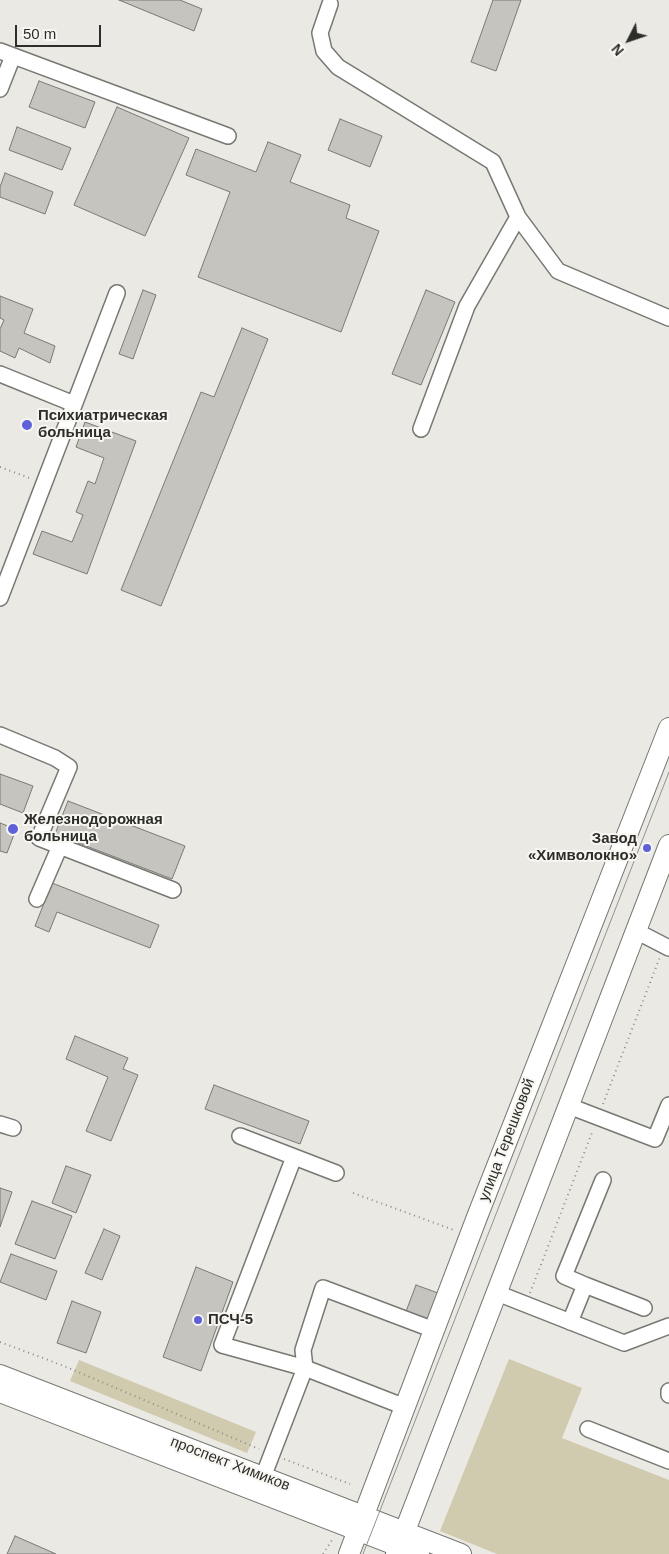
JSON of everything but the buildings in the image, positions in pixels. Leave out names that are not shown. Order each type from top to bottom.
[{"type":"main road","name":"улица Терешковой","points":[[349,1554],[470,1236],[669,728]]},
{"type":"main road","points":[[400,1545],[669,845]]},
{"type":"main road","name":"проспект Химиков","points":[[0,1375],[263,1477],[361,1523],[419,1554]]},
{"type":"main road","name":"проспект Химиков","points":[[0,1392],[361,1523]]},
{"type":"main road","name":"проспект Химиков","points":[[400,1545],[460,1554]]},
{"type":"lane","points":[[330,4],[320,33],[324,51],[338,67],[493,162],[518,217],[558,271],[669,318]]},
{"type":"lane","points":[[0,89],[6,54],[228,136]]},
{"type":"lane","points":[[421,428],[467,306],[518,217]]},
{"type":"lane","points":[[0,598],[117,293]]},
{"type":"lane","points":[[0,374],[74,404]]},
{"type":"lane","points":[[0,736],[55,758],[69,767],[38,838],[173,890]]},
{"type":"lane","points":[[37,899],[60,846]]},
{"type":"lane","points":[[636,931],[669,948]]},
{"type":"lane","points":[[569,1106],[655,1139],[669,1105]]},
{"type":"lane","points":[[240,1136],[336,1173]]},
{"type":"lane","points":[[294,1157],[222,1345],[305,1368],[405,1407]]},
{"type":"lane","points":[[603,1180],[564,1276],[644,1308]]},
{"type":"lane","points":[[570,1322],[585,1285]]},
{"type":"lane","points":[[263,1477],[305,1368],[303,1350],[323,1288],[434,1330]]},
{"type":"lane","points":[[497,1293],[624,1343],[669,1326]]},
{"type":"lane","points":[[588,1429],[669,1462]]},
{"type":"path","points":[[0,467],[44,484]]},
{"type":"path","points":[[353,1193],[470,1236]]},
{"type":"path","points":[[0,1342],[64,1366],[272,1454],[350,1484]]},
{"type":"path","points":[[323,1554],[332,1540]]},
{"type":"shaded area","points":[[509,1359],[582,1388],[562,1438],[669,1480],[669,1554],[497,1554],[440,1531]]},
{"type":"shaded area","points":[[79,1360],[256,1432],[247,1453],[70,1381]]},
{"type":"tram line","points":[[363,1554],[669,772]]},
{"type":"place","name":"Психиатрическая больница","points":[[27,425]]},
{"type":"place","name":"Железнодорожная больница","points":[[13,829]]},
{"type":"place","name":"Завод «Химволокно»","points":[[647,848]]},
{"type":"place","name":"ПСЧ-5","points":[[198,1320]]}]
